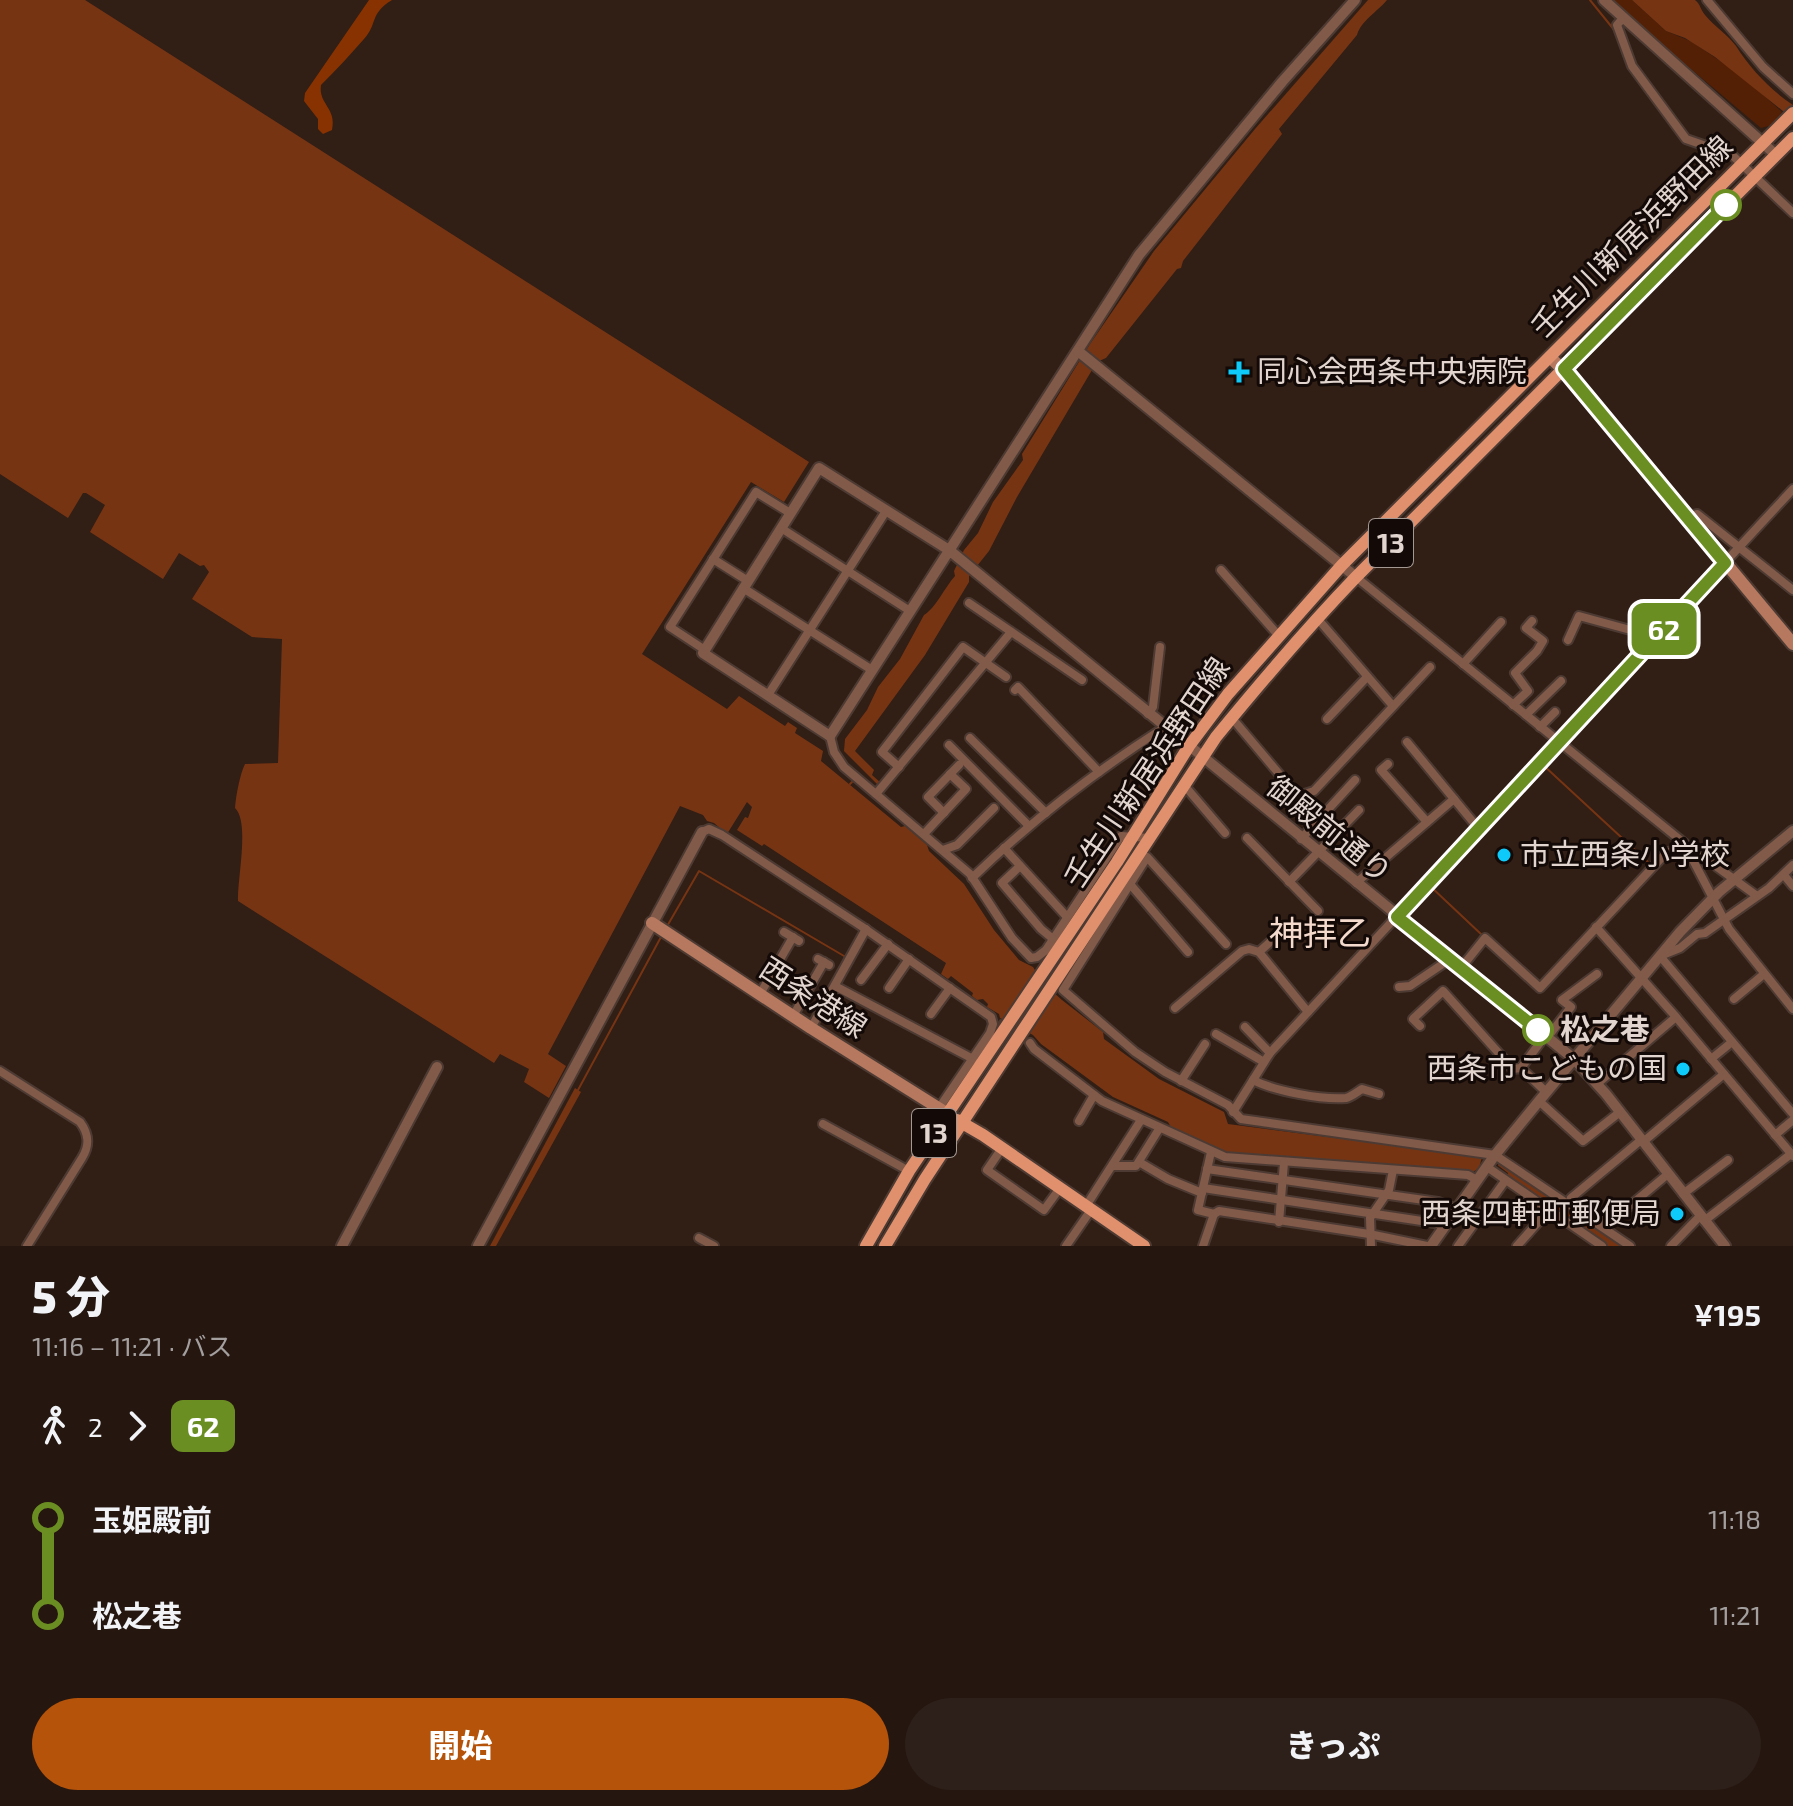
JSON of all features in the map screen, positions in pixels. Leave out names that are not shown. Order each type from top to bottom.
[{"type":"main road","name":"壬生川新居浜野田線","points":[[866,1246],[943,1111],[999,1021],[1044,973],[1189,746],[1228,694],[1342,565],[1793,113]]},
{"type":"main road","name":"壬生川新居浜野田線","points":[[885,1246],[962,1123],[1026,1038],[1051,987],[1133,871],[1149,838],[1232,718],[1356,577],[1789,142]]},
{"type":"main road","points":[[1550,357],[1564,369],[1793,644]]},
{"type":"main road","name":"西条港線","points":[[652,923],[943,1111]]},
{"type":"main road","name":"13","points":[[943,1111],[1144,1246]]},
{"type":"street","points":[[830,736],[910,611],[952,553],[1139,255],[1282,82],[1355,0]]},
{"type":"street","points":[[1604,0],[1776,155]]},
{"type":"street","points":[[1710,1],[1770,74],[1793,94]]},
{"type":"street","points":[[1623,18],[1617,25],[1632,66],[1686,139],[1732,155],[1793,213]]},
{"type":"street","points":[[1080,353],[1677,837],[1688,850],[1729,929],[1793,1009]]},
{"type":"street","name":"御殿前通り","points":[[790,513],[819,468],[952,553],[1574,1059],[1620,1112],[1725,1246]]},
{"type":"street","points":[[1233,1112],[1270,1053],[1793,489]]},
{"type":"street","points":[[705,650],[670,627],[756,492],[790,513],[781,528],[745,585],[705,650],[703,653],[830,736],[838,760],[972,878],[1012,938],[1031,958],[1042,955],[1121,836],[1149,838]]},
{"type":"street","points":[[768,695],[886,511]]},
{"type":"street","points":[[1688,517],[1697,514],[1793,590]]},
{"type":"street","points":[[781,528],[910,611]]},
{"type":"street","points":[[713,559],[809,630],[872,670]]},
{"type":"street","points":[[1221,570],[1278,635]]},
{"type":"street","points":[[969,603],[1082,680]]},
{"type":"street","points":[[1568,640],[1579,616],[1656,637]]},
{"type":"street","points":[[1317,618],[1393,706]]},
{"type":"street","points":[[1513,705],[1528,691],[1515,673],[1543,641],[1526,628],[1532,621]]},
{"type":"street","points":[[1463,664],[1501,622]]},
{"type":"street","points":[[876,794],[1011,632]]},
{"type":"street","points":[[899,767],[882,752],[963,647],[1006,677]]},
{"type":"street","points":[[1148,714],[1153,707],[1160,647]]},
{"type":"street","points":[[1072,673],[1083,660]]},
{"type":"street","points":[[1232,718],[1298,796],[1306,795],[1314,791],[1430,667]]},
{"type":"street","points":[[1327,719],[1367,677]]},
{"type":"street","points":[[1526,715],[1561,681]]},
{"type":"street","points":[[1015,690],[1018,687],[1099,772]]},
{"type":"street","points":[[1540,727],[1555,712]]},
{"type":"street","points":[[972,878],[1029,826],[1099,772],[1165,727]]},
{"type":"street","points":[[970,738],[1046,813]]},
{"type":"street","points":[[1407,742],[1478,828]]},
{"type":"street","points":[[949,745],[1029,826]]},
{"type":"street","points":[[1388,764],[1381,770],[1427,822]]},
{"type":"street","points":[[944,813],[928,797],[959,765]]},
{"type":"street","points":[[924,834],[966,789],[950,774]]},
{"type":"street","points":[[1301,839],[1355,780]]},
{"type":"street","points":[[1184,785],[1225,833]]},
{"type":"street","points":[[1306,795],[1309,808],[1319,820]]},
{"type":"street","points":[[1356,883],[1454,799]]},
{"type":"street","points":[[943,850],[957,845],[994,808]]},
{"type":"street","points":[[1289,882],[1359,810]]},
{"type":"street","points":[[478,1246],[702,832],[709,829],[866,929],[999,1021],[993,1024],[943,1111]]},
{"type":"street","points":[[1205,1245],[1214,1214],[1219,1211],[1429,1246],[1495,1155],[1660,956],[1713,897],[1793,831]]},
{"type":"street","points":[[1247,838],[1318,911]]},
{"type":"street","points":[[1004,848],[1067,917]]},
{"type":"street","points":[[1461,968],[1485,938],[1540,988],[1667,852],[1688,850],[1757,896]]},
{"type":"street","points":[[1226,944],[1147,857],[1133,871],[1130,884],[1063,990],[1135,1052],[1181,1081],[1228,1105],[1233,1112],[1251,1122],[1495,1155],[1630,1246]]},
{"type":"street","points":[[1117,862],[1133,871]]},
{"type":"street","points":[[1660,956],[1680,948],[1724,919],[1793,865]]},
{"type":"street","points":[[1020,866],[1002,883],[1053,939]]},
{"type":"street","points":[[1784,875],[1793,886]]},
{"type":"street","points":[[1130,884],[1188,952]]},
{"type":"street","points":[[1596,927],[1792,1155],[1702,1218],[1671,1246]]},
{"type":"street","points":[[811,1028],[866,929]]},
{"type":"street","points":[[1259,952],[1279,934]]},
{"type":"street","points":[[760,994],[792,937]]},
{"type":"street","points":[[861,980],[888,944]]},
{"type":"street","points":[[1175,1008],[1242,951],[1255,949],[1308,1012]]},
{"type":"street","points":[[1660,956],[1793,1117],[1775,1135]]},
{"type":"street","points":[[889,988],[909,959]]},
{"type":"street","points":[[1399,987],[1410,986],[1450,959]]},
{"type":"street","points":[[793,1016],[824,962]]},
{"type":"street","points":[[1420,1026],[1413,1019],[1443,991],[1513,1069],[1521,1068],[1571,1007],[1562,1000],[1597,974]]},
{"type":"street","points":[[1734,999],[1764,974]]},
{"type":"street","points":[[835,986],[973,1059]]},
{"type":"street","points":[[931,1014],[950,988]]},
{"type":"street","points":[[1597,1084],[1676,1017]]},
{"type":"street","points":[[1245,1027],[1270,1053]]},
{"type":"street","points":[[1216,1034],[1264,1062]]},
{"type":"street","points":[[1026,1038],[1034,1049],[1094,1095],[1159,1129],[1236,1160],[1468,1175],[1477,1180]]},
{"type":"street","points":[[1711,1059],[1732,1042]]},
{"type":"street","points":[[1181,1081],[1205,1043]]},
{"type":"street","points":[[342,1246],[437,1067]]},
{"type":"street","points":[[1521,1068],[1583,1141],[1620,1112]]},
{"type":"street","points":[[0,1071],[80,1122],[88,1143],[82,1158],[27,1246]]},
{"type":"street","points":[[1668,1174],[1608,1224],[1571,1198],[1724,1074]]},
{"type":"street","points":[[1253,1080],[1267,1088],[1294,1093],[1348,1098],[1362,1089],[1379,1094]]},
{"type":"street","points":[[1079,1121],[1094,1095]]},
{"type":"street","points":[[1066,1246],[1141,1120]]},
{"type":"street","points":[[823,1124],[909,1171]]},
{"type":"street","points":[[1113,1166],[1136,1166],[1159,1129]]},
{"type":"street","points":[[1002,1148],[987,1170],[1044,1210],[1060,1188]]},
{"type":"street","points":[[1211,1152],[1198,1210],[1214,1214]]},
{"type":"street","points":[[1683,1194],[1728,1160]]},
{"type":"street","points":[[1139,1162],[1168,1179],[1202,1190],[1435,1223],[1445,1227]]},
{"type":"street","points":[[1279,1222],[1284,1163]]},
{"type":"street","points":[[1487,1167],[1602,1246]]},
{"type":"street","points":[[1207,1169],[1438,1202],[1457,1209]]},
{"type":"street","points":[[1371,1246],[1372,1215],[1387,1195],[1393,1170]]},
{"type":"street","points":[[1458,1246],[1505,1181]]},
{"type":"street","points":[[1517,1246],[1549,1210]]},
{"type":"street","points":[[699,1238],[714,1246]]},
{"type":"shaded area","points":[[0,0],[85,0],[809,462],[784,502],[751,482],[642,654],[727,709],[739,696],[785,726],[788,722],[797,728],[795,733],[823,751],[821,761],[927,845],[929,851],[964,884],[994,930],[1019,960],[1033,967],[1043,983],[1103,1032],[1104,1039],[1159,1079],[1224,1112],[1228,1124],[1482,1157],[1479,1168],[1473,1172],[1429,1167],[1429,1170],[1238,1155],[1219,1151],[1172,1129],[1168,1122],[1113,1097],[1033,1035],[1000,1018],[983,999],[977,1000],[973,993],[951,976],[948,979],[941,974],[946,963],[764,844],[762,846],[737,830],[745,817],[748,818],[752,807],[747,802],[727,834],[703,815],[680,806],[548,1054],[566,1066],[549,1098],[524,1082],[529,1069],[500,1054],[494,1063],[238,901],[242,825],[235,808],[237,791],[245,764],[278,763],[282,639],[252,637],[192,599],[209,572],[204,565],[200,566],[179,553],[163,579],[90,532],[105,505],[86,493],[83,493],[68,518],[0,474]]},
{"type":"shaded area","points":[[369,0],[392,0],[380,10],[364,39],[321,85],[322,97],[333,123],[332,130],[323,134],[318,129],[318,119],[304,101],[305,93]]},
{"type":"shaded area","points":[[1368,0],[1387,0],[1366,21],[1279,129],[1282,134],[1183,261],[1181,268],[1177,269],[1106,358],[1092,370],[989,551],[969,576],[969,582],[925,655],[855,751],[874,770],[872,775],[881,783],[879,786],[844,751],[845,739],[900,659],[924,615],[955,576],[954,571],[964,550],[1023,460],[1022,454],[1090,344],[1154,251]]},
{"type":"shaded area","points":[[1609,0],[1632,0],[1666,31],[1692,42],[1742,76],[1782,112],[1772,125],[1761,128]]},
{"type":"shaded area","points":[[1632,0],[1695,0],[1761,78],[1793,105],[1793,119],[1715,57],[1685,38],[1666,31]]},
{"type":"shaded area","points":[[575,1088],[581,1092],[496,1246],[490,1246]]},
{"type":"shaded area","points":[[1511,1169],[1622,1246],[1603,1246],[1505,1178]]},
{"type":"waterway","points":[[1590,0],[1615,31]]},
{"type":"waterway","points":[[1542,764],[1648,862]]},
{"type":"waterway","points":[[850,784],[855,779]]},
{"type":"waterway","points":[[666,928],[699,871],[844,956]]},
{"type":"waterway","points":[[1430,886],[1482,935]]},
{"type":"waterway","points":[[578,1090],[661,937]]},
{"type":"waterway","points":[[1499,1165],[1511,1174]]},
{"type":"tunnel","points":[[998,1022],[1030,1043]]},
{"type":"bus line","name":"62","points":[[1538,1030],[1397,917],[1725,563],[1564,369],[1726,205]]},
{"type":"place","name":"同心会西条中央病院","points":[[1239,372]]},
{"type":"place","name":"市立西条小学校","points":[[1504,855]]},
{"type":"place","name":"松之巷","points":[[1538,1030]]},
{"type":"place","name":"西条市こどもの国","points":[[1683,1069]]},
{"type":"place","name":"西条四軒町郵便局","points":[[1677,1214]]},
{"type":"district","name":"神拝乙","points":[[1320,933]]}]
